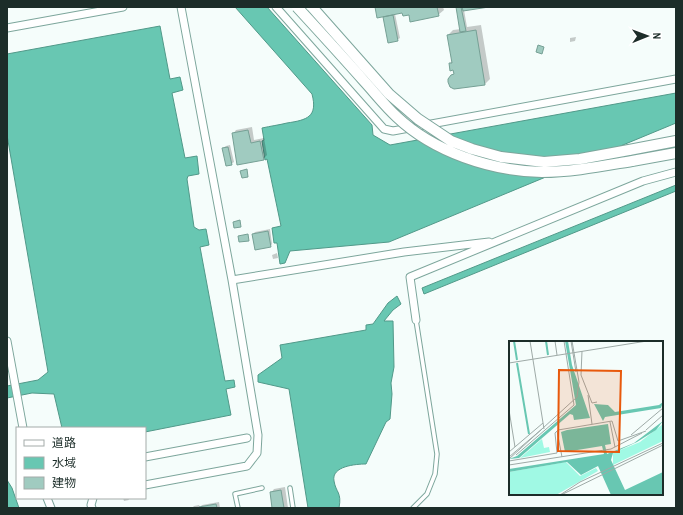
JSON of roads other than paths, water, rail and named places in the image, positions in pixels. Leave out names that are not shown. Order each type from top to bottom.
[{"type":"street","points":[[7,28],[123,7]]},
{"type":"street","points":[[146,485],[247,466],[257,453],[258,435],[232,280],[181,7]]},
{"type":"street","points":[[276,7],[388,131],[401,130],[676,79]]},
{"type":"street","points":[[297,7],[397,118],[423,137],[453,153],[477,162],[510,170],[542,172],[579,170],[676,153]]},
{"type":"street","points":[[312,7],[389,94],[418,119],[451,141],[472,149],[501,157],[544,162],[580,159],[676,141]]},
{"type":"street","points":[[416,320],[410,276],[643,181],[676,172]]},
{"type":"street","points":[[232,280],[404,252],[498,241]]},
{"type":"street","points":[[7,341],[23,427]]},
{"type":"street","points":[[146,457],[247,438]]},
{"type":"lane","points":[[413,508],[427,494],[435,474],[437,454],[416,320]]},
{"type":"lane","points":[[238,508],[235,494],[262,488]]},
{"type":"lane","points":[[290,488],[293,508]]},
{"type":"water","points":[[235,7],[267,7],[372,125],[373,135],[390,145],[676,93],[676,123],[389,242],[290,251],[285,263],[280,264],[277,243],[274,243],[272,228],[281,226],[267,159],[265,160],[262,141],[264,140],[262,128],[305,119],[312,112],[312,94]]},
{"type":"water","points":[[160,26],[170,79],[180,77],[183,90],[172,93],[185,158],[197,156],[199,174],[188,176],[187,179],[194,227],[199,230],[206,229],[209,245],[200,247],[225,381],[234,380],[235,387],[226,389],[231,415],[146,432],[146,427],[62,427],[54,394],[32,393],[7,398],[7,386],[38,380],[48,372],[7,135],[7,54]]},
{"type":"water","points":[[676,185],[676,191],[424,294],[422,288]]},
{"type":"water","points":[[397,296],[401,304],[393,310],[384,321],[393,321],[394,367],[391,383],[392,394],[390,419],[386,422],[366,464],[345,467],[336,472],[334,481],[339,496],[339,508],[308,508],[289,389],[258,382],[258,375],[282,358],[280,345],[366,330],[366,325],[373,324],[388,303]]},
{"type":"water","points":[[7,480],[12,488],[19,508],[7,508]]}]
